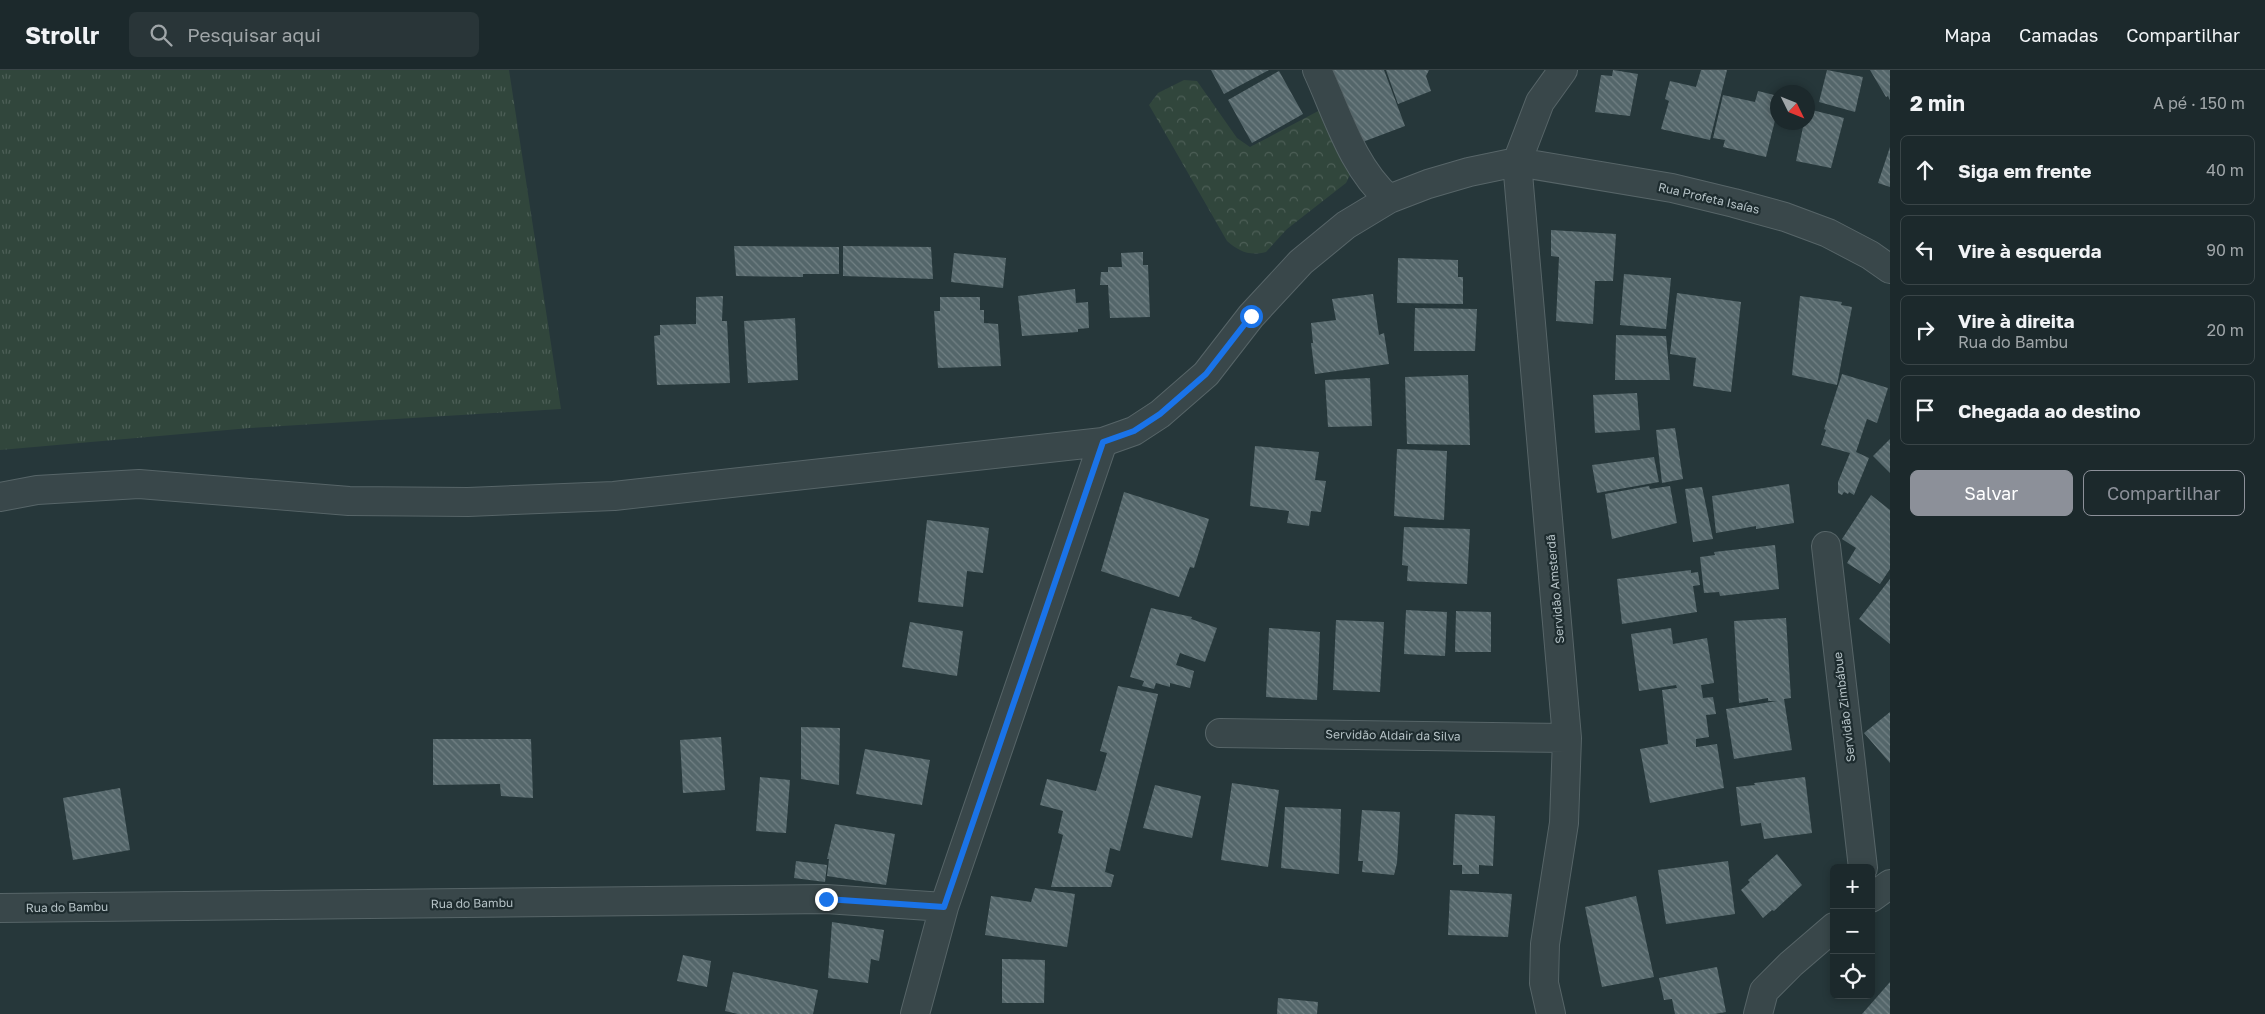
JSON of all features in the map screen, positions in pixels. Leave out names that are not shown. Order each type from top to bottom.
[{"type":"street","points":[[1317,70],[1354,152],[1370,179],[1389,199]]},
{"type":"street","points":[[0,497],[37,490],[139,484],[349,501],[468,502],[605,496],[1103,442],[1134,431],[1160,414],[1206,374],[1251,316],[1301,262],[1346,225],[1389,199],[1428,184],[1469,172],[1517,162],[1540,102],[1564,70]]},
{"type":"street","name":"Rua Profeta Isaías","points":[[1517,162],[1672,188],[1768,212],[1828,233],[1870,255],[1890,269]]},
{"type":"street","name":"Servidão Amsterdã","points":[[1517,162],[1567,738],[1564,823],[1545,944],[1544,983],[1551,1014]]},
{"type":"street","points":[[916,1014],[944,907],[1103,442]]},
{"type":"street","name":"Servidão Zimbábue","points":[[1826,546],[1863,864]]},
{"type":"street","name":"Servidão Aldair da Silva","points":[[1220,733],[1567,738]]},
{"type":"street","points":[[1875,895],[1890,884]]},
{"type":"street","name":"Rua do Bambu","points":[[0,908],[826,899],[944,907]]},
{"type":"street","points":[[1758,1014],[1764,991],[1791,964],[1830,930]]},
{"type":"green space","points":[[0,70],[509,70],[561,409],[250,428],[0,450]]},
{"type":"green space","points":[[1184,80],[1197,81],[1237,138],[1250,147],[1322,109],[1351,173],[1346,183],[1287,229],[1266,252],[1250,253],[1236,248],[1227,241],[1149,105],[1158,93]]},
{"type":"building","points":[[1211,70],[1269,70],[1224,94]]},
{"type":"building","points":[[1331,70],[1384,70],[1405,126],[1360,143]]},
{"type":"building","points":[[1386,70],[1429,70],[1426,76],[1431,91],[1398,104]]},
{"type":"building","points":[[1613,70],[1638,74],[1630,116],[1595,112],[1601,75],[1612,76]]},
{"type":"building","points":[[1701,70],[1727,70],[1710,140],[1661,129],[1669,101],[1665,99],[1670,81],[1696,87]]},
{"type":"building","points":[[1827,70],[1863,77],[1855,112],[1819,102]]},
{"type":"building","points":[[1870,70],[1890,70],[1890,100],[1888,96],[1886,97]]},
{"type":"building","points":[[1279,71],[1303,114],[1252,143],[1228,100]]},
{"type":"building","points":[[1758,91],[1770,94],[1770,130],[1773,130],[1766,157],[1723,147],[1725,140],[1713,138],[1723,95],[1755,102]]},
{"type":"building","points":[[1815,111],[1844,118],[1831,168],[1796,161],[1802,130],[1815,130]]},
{"type":"building","points":[[1890,147],[1890,187],[1878,183]]},
{"type":"building","points":[[1551,230],[1616,234],[1613,281],[1595,281],[1593,324],[1556,321],[1559,257],[1551,256]]},
{"type":"building","points":[[734,246],[839,247],[839,274],[803,274],[803,277],[736,276]]},
{"type":"building","points":[[843,246],[931,247],[933,279],[843,276]]},
{"type":"building","points":[[1143,252],[1143,265],[1148,265],[1150,317],[1110,318],[1108,285],[1100,285],[1101,272],[1108,272],[1108,267],[1122,267],[1121,253]]},
{"type":"building","points":[[954,253],[1006,258],[1003,288],[951,282]]},
{"type":"building","points":[[1398,258],[1458,260],[1458,277],[1463,277],[1463,304],[1397,303]]},
{"type":"building","points":[[1624,274],[1671,278],[1666,329],[1620,325]]},
{"type":"building","points":[[1075,289],[1076,303],[1088,302],[1089,328],[1078,329],[1078,332],[1022,336],[1018,296]]},
{"type":"building","points":[[1677,293],[1741,302],[1731,392],[1693,386],[1696,358],[1670,354]]},
{"type":"building","points":[[1373,294],[1379,335],[1384,333],[1389,364],[1315,374],[1311,343],[1313,343],[1311,323],[1336,320],[1332,299]]},
{"type":"building","points":[[723,296],[722,321],[727,321],[730,383],[657,385],[654,336],[660,335],[660,325],[696,324],[696,297]]},
{"type":"building","points":[[1800,296],[1842,302],[1841,305],[1852,307],[1837,385],[1792,375]]},
{"type":"building","points":[[940,297],[980,297],[980,310],[984,310],[984,323],[998,324],[1001,366],[938,368],[934,311],[940,311]]},
{"type":"building","points":[[1415,308],[1477,309],[1475,351],[1414,351]]},
{"type":"building","points":[[795,318],[798,380],[748,383],[744,321]]},
{"type":"building","points":[[1616,335],[1666,336],[1670,380],[1615,380]]},
{"type":"building","points":[[1842,374],[1888,388],[1877,423],[1867,419],[1856,452],[1869,458],[1854,495],[1849,492],[1848,494],[1844,492],[1842,495],[1838,493],[1838,482],[1850,453],[1821,445],[1826,430],[1824,429]]},
{"type":"building","points":[[1468,375],[1470,445],[1407,444],[1405,377]]},
{"type":"building","points":[[1370,378],[1372,426],[1328,427],[1325,380]]},
{"type":"building","points":[[1637,393],[1640,430],[1595,433],[1593,395]]},
{"type":"building","points":[[1675,428],[1683,479],[1662,483],[1656,430]]},
{"type":"building","points":[[1890,439],[1890,473],[1873,456]]},
{"type":"building","points":[[1255,446],[1319,452],[1315,480],[1326,481],[1321,512],[1311,511],[1309,526],[1287,523],[1289,511],[1250,506]]},
{"type":"building","points":[[1397,449],[1447,451],[1444,520],[1394,516]]},
{"type":"building","points":[[1654,457],[1659,482],[1597,493],[1592,465]]},
{"type":"building","points":[[1789,484],[1794,523],[1756,529],[1756,526],[1716,533],[1712,496]]},
{"type":"building","points":[[1649,486],[1650,489],[1670,486],[1677,523],[1612,539],[1605,494]]},
{"type":"building","points":[[1702,487],[1713,539],[1693,542],[1685,489]]},
{"type":"building","points":[[1124,492],[1209,519],[1194,568],[1190,567],[1179,597],[1101,571]]},
{"type":"building","points":[[1871,495],[1890,510],[1890,569],[1880,584],[1847,563],[1856,548],[1842,539]]},
{"type":"building","points":[[927,520],[989,528],[983,573],[967,571],[963,607],[918,602]]},
{"type":"building","points":[[1404,527],[1470,529],[1467,584],[1407,581],[1408,566],[1402,565]]},
{"type":"building","points":[[1775,545],[1779,589],[1720,596],[1719,592],[1704,593],[1700,557],[1715,555],[1714,552]]},
{"type":"building","points":[[1691,570],[1691,573],[1698,572],[1700,585],[1693,586],[1697,612],[1622,624],[1617,579]]},
{"type":"building","points":[[1890,579],[1890,644],[1859,619]]},
{"type":"building","points":[[1151,608],[1192,617],[1191,619],[1217,628],[1205,662],[1180,653],[1176,665],[1194,671],[1190,688],[1170,683],[1170,687],[1156,683],[1154,689],[1142,686],[1144,681],[1130,677]]},
{"type":"building","points":[[1406,610],[1447,612],[1445,656],[1404,654]]},
{"type":"building","points":[[1456,611],[1491,612],[1491,652],[1455,652]]},
{"type":"building","points":[[1786,618],[1791,698],[1784,699],[1792,750],[1734,759],[1726,709],[1777,701],[1768,701],[1768,698],[1739,703],[1734,621]]},
{"type":"building","points":[[1336,620],[1384,622],[1380,692],[1333,690]]},
{"type":"building","points":[[910,622],[963,631],[957,676],[902,667]]},
{"type":"building","points":[[1269,628],[1320,632],[1317,700],[1266,697]]},
{"type":"building","points":[[1671,628],[1673,644],[1707,638],[1714,683],[1701,685],[1703,698],[1713,697],[1716,714],[1706,715],[1709,737],[1696,739],[1696,747],[1717,744],[1724,788],[1650,803],[1640,749],[1668,744],[1662,690],[1677,688],[1676,685],[1639,691],[1631,634]]},
{"type":"building","points":[[1118,686],[1158,694],[1120,851],[1110,848],[1105,872],[1114,875],[1111,887],[1051,887],[1063,835],[1058,833],[1063,811],[1040,805],[1047,779],[1096,791],[1107,753],[1100,751]]},
{"type":"building","points":[[1890,712],[1890,763],[1864,733]]},
{"type":"building","points":[[801,727],[840,728],[839,785],[801,779]]},
{"type":"building","points":[[721,737],[725,790],[683,793],[680,740]]},
{"type":"building","points":[[433,739],[531,739],[533,798],[501,796],[500,784],[433,785]]},
{"type":"building","points":[[865,749],[930,760],[922,805],[856,794]]},
{"type":"building","points":[[760,777],[790,780],[786,833],[756,831]]},
{"type":"building","points":[[1805,777],[1812,833],[1764,839],[1761,823],[1741,826],[1736,787]]},
{"type":"building","points":[[1232,783],[1279,790],[1268,867],[1221,860]]},
{"type":"building","points":[[1155,785],[1201,796],[1192,838],[1143,828]]},
{"type":"building","points":[[120,788],[130,850],[73,860],[63,798]]},
{"type":"building","points":[[1285,807],[1341,809],[1339,874],[1281,868]]},
{"type":"building","points":[[1362,810],[1400,812],[1397,863],[1394,875],[1362,872],[1363,861],[1358,861]]},
{"type":"building","points":[[1455,814],[1495,816],[1493,866],[1479,865],[1479,874],[1462,874],[1462,865],[1453,865]]},
{"type":"building","points":[[835,824],[895,834],[886,885],[827,876],[829,859],[827,859]]},
{"type":"building","points":[[1777,854],[1802,885],[1774,911],[1772,910],[1763,918],[1741,890],[1750,882],[1748,880]]},
{"type":"building","points":[[796,861],[827,865],[825,882],[794,878]]},
{"type":"building","points":[[1728,861],[1735,914],[1666,924],[1658,870]]},
{"type":"building","points":[[1035,888],[1075,894],[1067,947],[985,935],[991,896],[1031,902]]},
{"type":"building","points":[[1450,890],[1512,894],[1508,937],[1448,935]]},
{"type":"building","points":[[1636,896],[1654,977],[1602,987],[1585,907]]},
{"type":"building","points":[[832,922],[884,930],[879,961],[871,959],[868,983],[828,978]]},
{"type":"building","points":[[683,955],[711,961],[707,987],[677,981]]},
{"type":"building","points":[[1002,959],[1045,960],[1044,1003],[1002,1003]]},
{"type":"building","points":[[1717,967],[1726,1012],[1714,1014],[1675,1014],[1672,999],[1664,1000],[1659,978]]},
{"type":"building","points":[[733,972],[818,990],[813,1014],[738,1014],[725,1011]]},
{"type":"building","points":[[1890,982],[1890,1014],[1862,1014]]},
{"type":"building","points":[[1278,998],[1318,1002],[1317,1014],[1277,1014]]},
{"type":"route","points":[[826,899],[944,907],[1103,442],[1134,431],[1160,414],[1206,374],[1251,316]]}]
